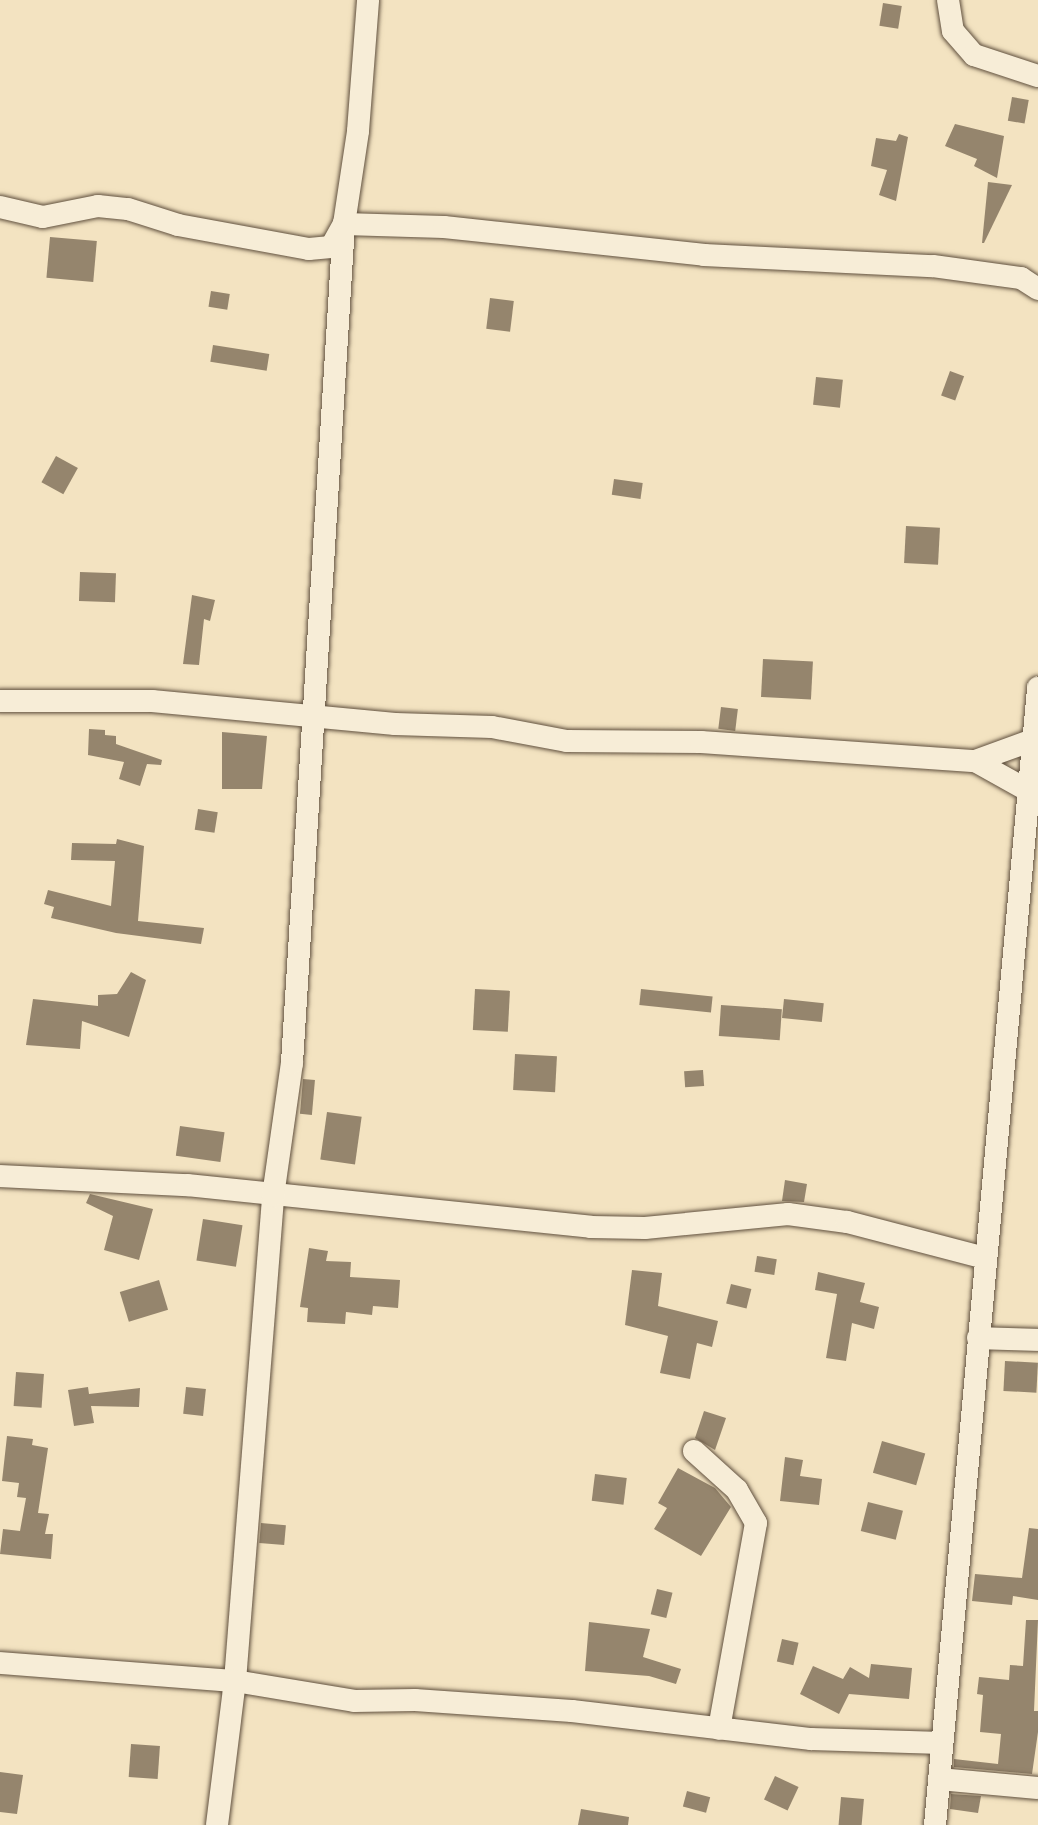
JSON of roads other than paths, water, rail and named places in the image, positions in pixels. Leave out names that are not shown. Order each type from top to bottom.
[{"type":"street","points":[[217,1825],[235,1681],[273,1196],[292,1063],[316,717],[344,224],[358,131],[368,0]]},
{"type":"street","points":[[948,0],[952,31],[974,56],[1038,76]]},
{"type":"street","points":[[0,207],[44,217],[98,206],[128,209],[178,225],[270,238],[309,249],[331,247],[344,224]]},
{"type":"street","points":[[344,224],[444,227],[693,254],[933,266],[1032,279]]},
{"type":"street","points":[[935,1825],[985,1258],[1031,838],[1029,791],[1038,688]]},
{"type":"street","points":[[0,701],[152,701],[316,717],[492,727],[567,741],[701,742],[975,761],[1033,740]]},
{"type":"street","points":[[975,761],[1029,791]]},
{"type":"street","points":[[0,1176],[188,1185],[273,1196],[591,1227],[645,1228],[788,1214],[847,1222],[985,1258]]},
{"type":"street","points":[[978,1338],[1038,1340]]},
{"type":"street","points":[[694,1451],[737,1490],[756,1523],[719,1729]]},
{"type":"street","points":[[0,1663],[235,1681],[354,1701],[415,1700],[572,1712],[812,1740],[942,1743]]},
{"type":"street","points":[[939,1779],[1038,1788]]}]
